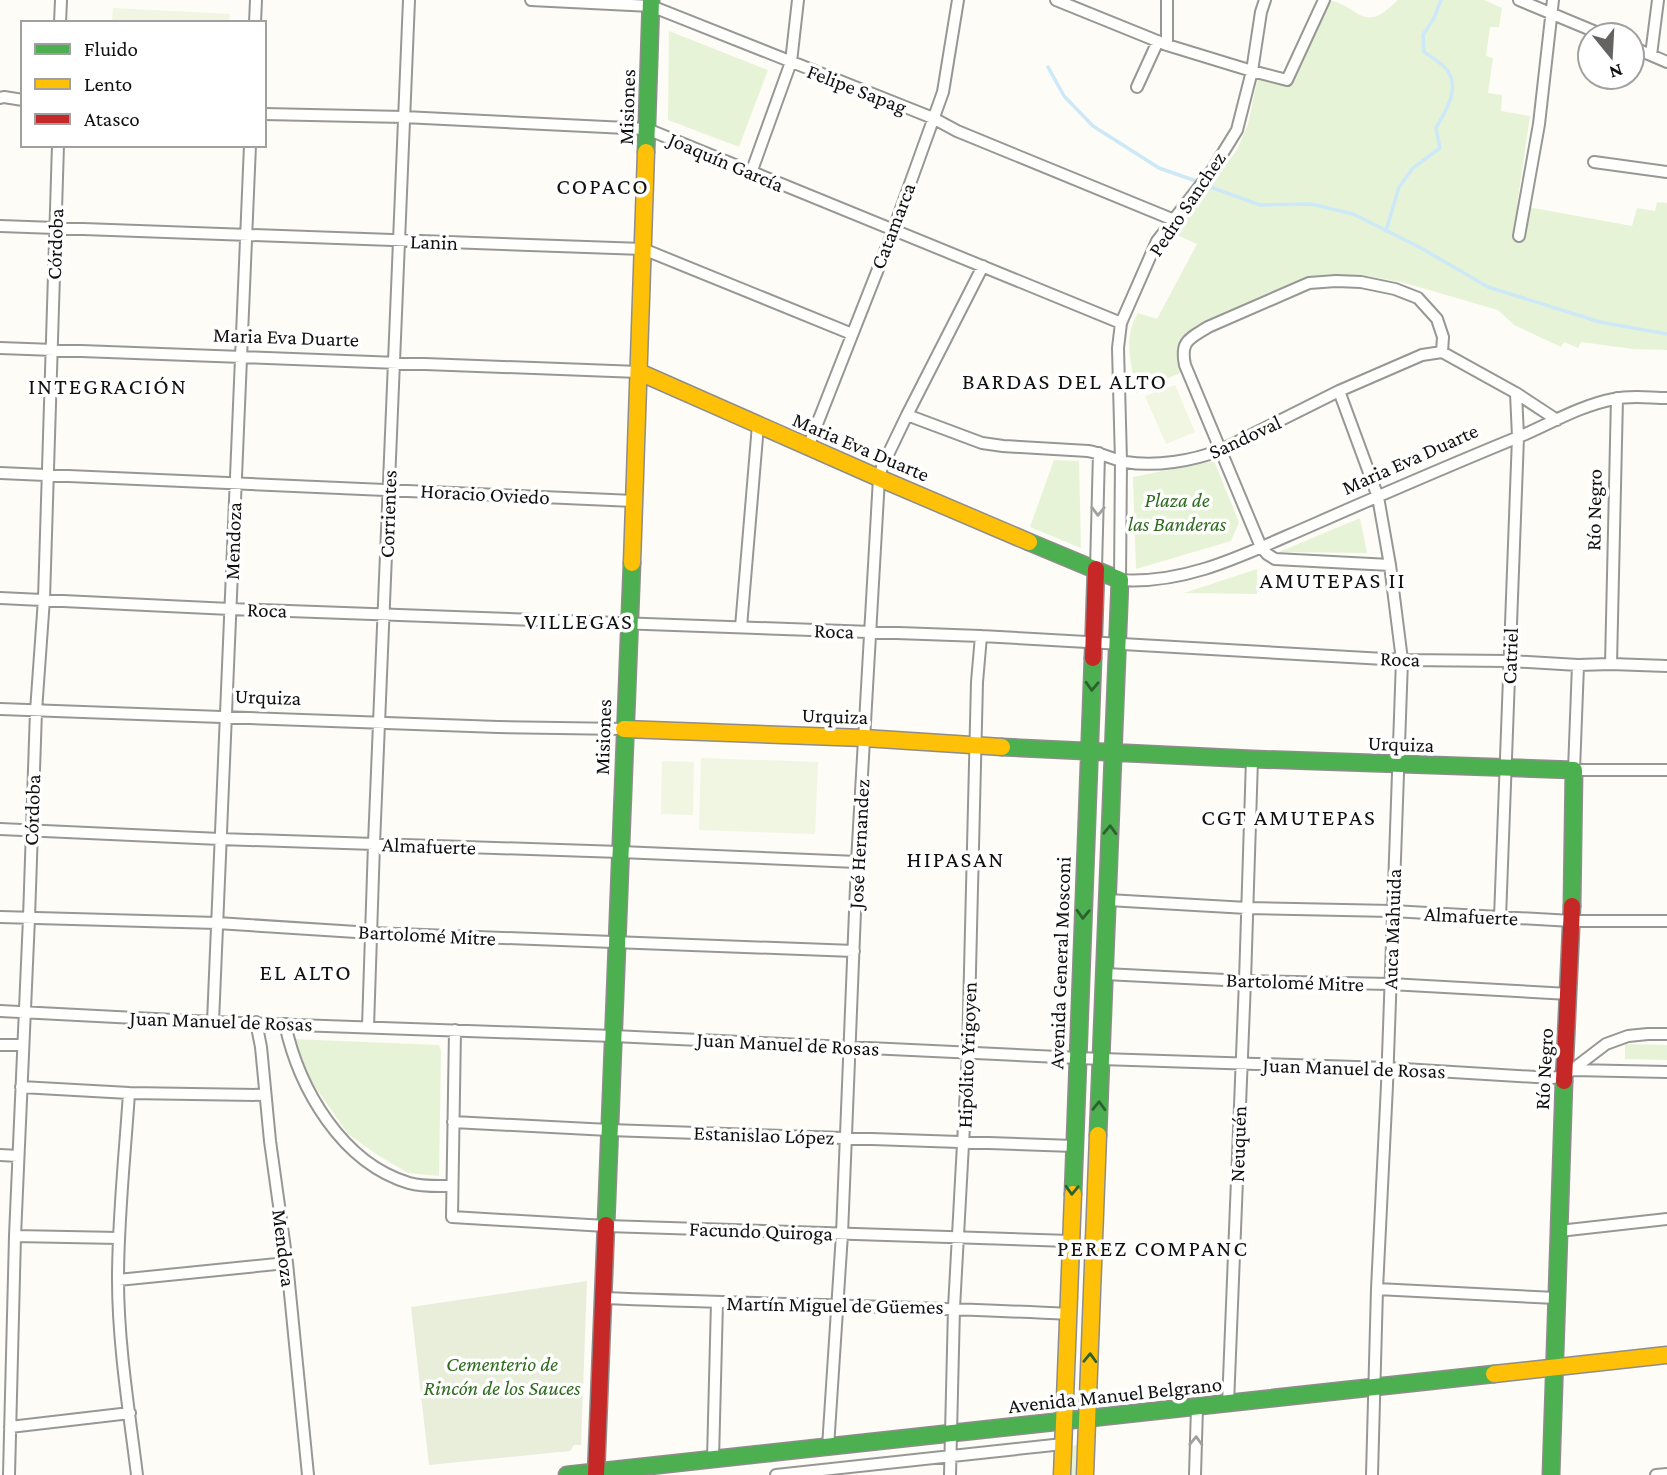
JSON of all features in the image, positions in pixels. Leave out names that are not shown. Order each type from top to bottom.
[{"type":"street","points":[[60,21],[61,0]]},
{"type":"street","points":[[255,21],[256,0]]},
{"type":"street","name":"Corrientes","points":[[368,1027],[409,0]]},
{"type":"street","name":"Felipe Sapag","points":[[531,0],[651,3],[1174,220]]},
{"type":"street","points":[[751,173],[791,62],[798,0]]},
{"type":"street","points":[[945,0],[958,3]]},
{"type":"street","points":[[1058,0],[1162,43],[1287,80],[1324,0]]},
{"type":"street","points":[[1137,86],[1162,43],[1167,0]]},
{"type":"street","name":"Pedro Sanchez","points":[[1121,461],[1118,348],[1121,323],[1157,241],[1213,169],[1237,130],[1265,0]]},
{"type":"street","points":[[1519,0],[1576,24]]},
{"type":"street","points":[[1519,236],[1539,124],[1553,0]]},
{"type":"street","points":[[1651,55],[1658,0]]},
{"type":"street","name":"Misiones","points":[[596,1474],[651,3]]},
{"type":"street","name":"Catamarca","points":[[807,447],[943,92],[958,3]]},
{"type":"street","points":[[1646,53],[1667,62]]},
{"type":"street","points":[[0,98],[21,100]]},
{"type":"street","name":"Joaquín García","points":[[266,114],[404,117],[647,130],[1121,323]]},
{"type":"street","name":"Córdoba","points":[[9,1475],[22,1045],[36,711],[44,599],[58,147]]},
{"type":"street","name":"Mendoza","points":[[213,1022],[250,147]]},
{"type":"street","points":[[1594,162],[1667,172]]},
{"type":"street","name":"Lanin","points":[[0,226],[643,249],[852,334]]},
{"type":"street","name":"José Hernandez","points":[[828,1447],[842,1234],[878,478],[907,415],[983,267]]},
{"type":"street","points":[[1390,565],[1275,559],[1267,554],[1261,547],[1185,365],[1185,344],[1192,337],[1208,327],[1308,283],[1362,282],[1395,289],[1418,298],[1437,319],[1443,337],[1442,352],[1516,393],[1557,421]]},
{"type":"street","name":"Maria Eva Duarte","points":[[0,348],[639,372],[878,478],[1120,580],[1139,582],[1200,571],[1598,403],[1617,398],[1667,398]]},
{"type":"street","name":"Sandoval","points":[[907,415],[982,443],[1100,453],[1121,461],[1159,463],[1204,457],[1222,450],[1339,391],[1422,355],[1442,352]]},
{"type":"street","name":"Auca Mahuida","points":[[1339,391],[1378,497],[1402,660],[1372,1475]]},
{"type":"street","name":"Catriel","points":[[1500,918],[1518,437],[1516,393]]},
{"type":"street","name":"Río Negro","points":[[1611,664],[1617,398]]},
{"type":"street","points":[[741,628],[758,425]]},
{"type":"street","name":"Avenida General Mosconi","points":[[1062,1475],[1100,453]]},
{"type":"street","points":[[1085,1475],[1118,643],[1121,461]]},
{"type":"street","name":"Horacio Oviedo","points":[[0,473],[634,501]]},
{"type":"street","name":"Roca","points":[[0,598],[981,636],[1402,660],[1667,666]]},
{"type":"street","name":"Hipólito Yrigoyen","points":[[950,1475],[954,1308],[968,1053],[977,682],[981,636]]},
{"type":"street","name":"Río Negro","points":[[1551,1475],[1556,1297],[1568,1073],[1578,666]]},
{"type":"street","name":"Urquiza","points":[[0,709],[864,738],[977,746],[1460,767],[1667,771]]},
{"type":"street","name":"Neuquén","points":[[1228,1404],[1252,759]]},
{"type":"street","name":"Almafuerte","points":[[0,829],[858,862]]},
{"type":"street","name":"Almafuerte","points":[[1108,900],[1572,921],[1667,921]]},
{"type":"street","name":"Bartolomé Mitre","points":[[0,917],[217,923],[372,933],[854,951]]},
{"type":"street","name":"Bartolomé Mitre","points":[[1105,974],[1390,984],[1569,994]]},
{"type":"street","name":"Juan Manuel de Rosas","points":[[0,1011],[1101,1059],[1387,1068],[1552,1078],[1568,1073],[1667,1072]]},
{"type":"street","name":"Mendoza","points":[[256,1022],[287,1263],[308,1475]]},
{"type":"street","points":[[285,1024],[290,1047],[306,1086],[324,1116],[344,1141],[383,1171],[418,1185],[452,1186],[455,1030]]},
{"type":"street","points":[[1568,1073],[1606,1044],[1628,1036],[1667,1034]]},
{"type":"street","points":[[0,1045],[22,1045]]},
{"type":"street","points":[[21,1087],[129,1093],[264,1095]]},
{"type":"street","points":[[129,1093],[118,1280],[136,1475]]},
{"type":"street","name":"Estanislao López","points":[[453,1122],[1074,1146]]},
{"type":"street","points":[[0,1155],[18,1156]]},
{"type":"street","name":"Facundo Quiroga","points":[[452,1186],[452,1217],[606,1226],[1070,1241]]},
{"type":"street","points":[[1559,1231],[1667,1219]]},
{"type":"street","points":[[15,1236],[119,1238]]},
{"type":"street","points":[[118,1280],[287,1263]]},
{"type":"street","points":[[1377,1289],[1556,1297]]},
{"type":"street","name":"Martín Miguel de Güemes","points":[[603,1298],[1068,1314]]},
{"type":"street","points":[[713,1459],[717,1303]]},
{"type":"street","points":[[0,1316],[14,1316]]},
{"type":"street","name":"Avenida Manuel Belgrano","points":[[567,1475],[596,1474],[1667,1355]]},
{"type":"street","points":[[1195,1475],[1197,1407]]},
{"type":"street","points":[[10,1427],[130,1413]]},
{"type":"street","points":[[776,1475],[1063,1444]]},
{"type":"street","points":[[1656,1475],[1667,1474]]},
{"type":"green space","points":[[1330,0],[1370,18],[1377,16],[1398,0],[1484,0],[1502,8],[1499,27],[1490,27],[1486,56],[1493,58],[1488,93],[1502,95],[1501,111],[1530,116],[1517,205],[1632,226],[1637,208],[1655,211],[1657,202],[1667,203],[1667,350],[1633,349],[1581,342],[1578,348],[1564,342],[1561,347],[1514,325],[1498,310],[1405,283],[1368,276],[1329,275],[1315,277],[1202,325],[1180,349],[1178,356],[1182,372],[1136,393],[1129,342],[1133,322],[1138,313],[1157,319],[1197,244],[1173,233],[1237,150],[1248,124],[1258,77],[1286,85],[1292,83]]},
{"type":"green space","points":[[113,8],[230,14],[229,21],[112,21]]},
{"type":"green space","points":[[669,31],[768,70],[739,147],[668,120]]},
{"type":"green space","points":[[1175,385],[1195,432],[1166,444],[1145,396]]},
{"type":"green space","points":[[1054,460],[1079,461],[1081,548],[1030,527]]},
{"type":"green space","name":"Plaza de las Banderas","points":[[1214,461],[1239,522],[1231,541],[1136,569],[1133,477]]},
{"type":"green space","points":[[1360,518],[1367,553],[1279,552]]},
{"type":"green space","points":[[1257,569],[1257,594],[1184,593]]},
{"type":"green space","points":[[701,758],[818,762],[815,834],[699,830]]},
{"type":"green space","points":[[662,761],[694,762],[693,815],[661,814]]},
{"type":"green space","points":[[291,1039],[439,1045],[439,1176],[408,1173],[348,1134],[311,1081]]},
{"type":"green space","points":[[1625,1044],[1667,1045],[1667,1060],[1625,1059]]},
{"type":"green space","name":"Cementerio de Rincón de los Sauces","points":[[587,1281],[581,1445],[574,1445],[570,1451],[429,1465],[411,1307]]},
{"type":"green space","points":[[1078,1444],[1077,1475],[1065,1475],[1066,1449]]},
{"type":"waterway","points":[[1386,231],[1399,187],[1413,168],[1440,148],[1436,128],[1450,100],[1451,77],[1445,67],[1424,52],[1423,35],[1441,0]]},
{"type":"waterway","points":[[1048,67],[1064,96],[1093,126],[1159,168],[1196,181]]},
{"type":"waterway","points":[[1205,185],[1260,205],[1311,204],[1353,214],[1421,248],[1488,287],[1600,322],[1667,334]]},
{"type":"traffic: fast","points":[[646,152],[651,0]]},
{"type":"traffic: fast","points":[[1029,542],[1120,580],[1098,1135]]},
{"type":"traffic: fast","points":[[606,1225],[632,563]]},
{"type":"traffic: fast","points":[[1073,1194],[1093,658]]},
{"type":"traffic: fast","points":[[1002,747],[1574,770],[1572,906]]},
{"type":"traffic: fast","points":[[1551,1475],[1564,1081]]},
{"type":"traffic: fast","points":[[567,1475],[1494,1374]]},
{"type":"traffic: slow","points":[[632,563],[646,152]]},
{"type":"traffic: slow","points":[[639,372],[1029,542]]},
{"type":"traffic: slow","points":[[624,729],[864,738],[1002,747]]},
{"type":"traffic: slow","points":[[1085,1475],[1098,1135]]},
{"type":"traffic: slow","points":[[1062,1475],[1073,1194]]},
{"type":"traffic: slow","points":[[1494,1374],[1667,1355]]},
{"type":"traffic: jam","points":[[1093,658],[1096,569]]},
{"type":"traffic: jam","points":[[1564,1081],[1572,906]]},
{"type":"traffic: jam","points":[[596,1475],[606,1225]]},
{"type":"district","name":"COPACO","points":[[603,186]]},
{"type":"district","name":"BARDAS DEL ALTO","points":[[1065,381]]},
{"type":"district","name":"INTEGRACIÓN","points":[[108,386]]},
{"type":"district","name":"AMUTEPAS II","points":[[1333,580]]},
{"type":"district","name":"VILLEGAS","points":[[579,621]]},
{"type":"district","name":"CGT AMUTEPAS","points":[[1289,817]]},
{"type":"district","name":"HIPASAN","points":[[956,859]]},
{"type":"district","name":"EL ALTO","points":[[306,972]]},
{"type":"district","name":"PEREZ COMPANC","points":[[1153,1248]]}]
